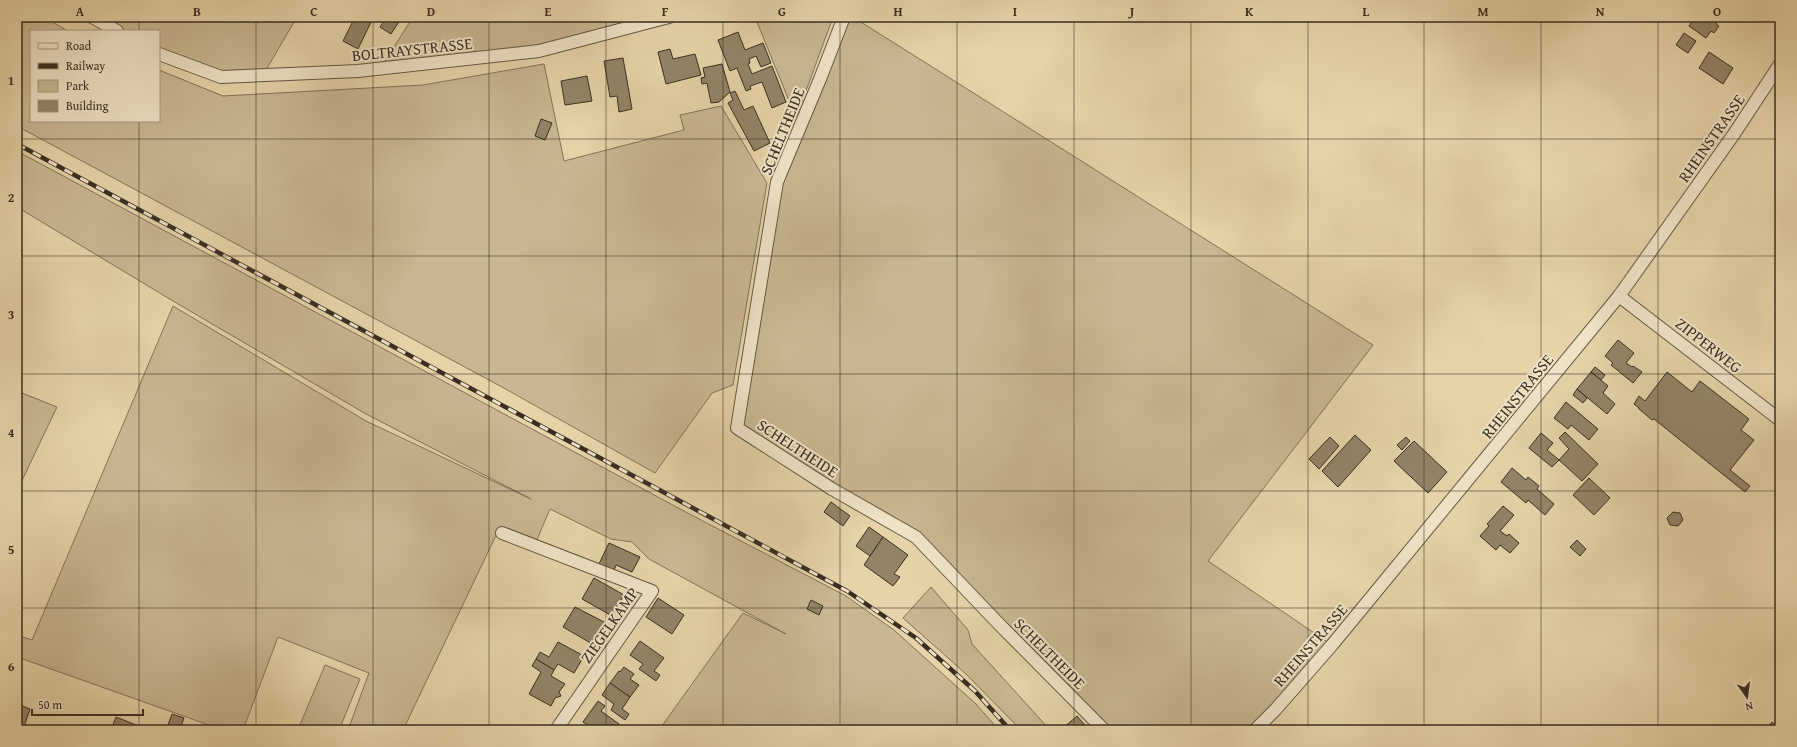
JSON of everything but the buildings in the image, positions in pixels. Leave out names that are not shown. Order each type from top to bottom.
[{"type":"street","points":[[92,17],[115,30]]},
{"type":"street","name":"BOLTRAYSTRASSE","points":[[160,54],[221,77],[358,72],[539,51],[669,17]]},
{"type":"street","name":"SCHELTHEIDE","points":[[844,17],[820,80],[777,182],[737,428],[832,489],[916,537],[997,622],[1104,730]]},
{"type":"street","name":"RHEINSTRASSE","points":[[1255,730],[1276,709],[1332,644],[1619,296],[1734,134],[1780,64]]},
{"type":"street","name":"ZIPPERWEG","points":[[1619,296],[1780,420]]},
{"type":"street","name":"ZIEGELKAMP","points":[[502,533],[652,591],[556,730]]},
{"type":"green space","points":[[17,17],[44,17],[66,30],[30,30],[30,122],[160,122],[160,70],[223,96],[423,85],[544,64],[564,161],[684,130],[680,115],[721,106],[767,183],[733,385],[712,393],[655,473],[502,387],[17,126]]},
{"type":"green space","points":[[93,17],[297,17],[263,75],[221,77],[160,54],[160,30],[115,30]]},
{"type":"green space","points":[[413,17],[669,17],[539,51],[380,69]]},
{"type":"green space","points":[[755,17],[833,17],[796,118]]},
{"type":"green space","points":[[844,17],[853,17],[1373,345],[1208,561],[1332,645],[1255,730],[1103,730],[916,537],[737,428],[777,182]]},
{"type":"green space","points":[[17,151],[682,510],[846,596],[894,630],[976,704],[999,730],[659,730],[743,613],[786,634],[649,559],[632,542],[611,539],[550,509],[536,542],[500,527],[403,730],[348,730],[369,673],[278,637],[243,730],[223,730],[17,657],[17,635],[32,640],[173,306],[366,421],[531,499],[366,414],[173,301],[17,207]]},
{"type":"green space","points":[[17,391],[57,407],[17,491]]},
{"type":"green space","points":[[931,587],[968,630],[972,644],[1050,730],[1021,730],[966,674],[903,618]]},
{"type":"green space","points":[[325,665],[360,679],[339,730],[313,730],[300,725]]},
{"type":"railway","points":[[17,144],[847,591],[916,638],[975,691],[1010,730]]}]
